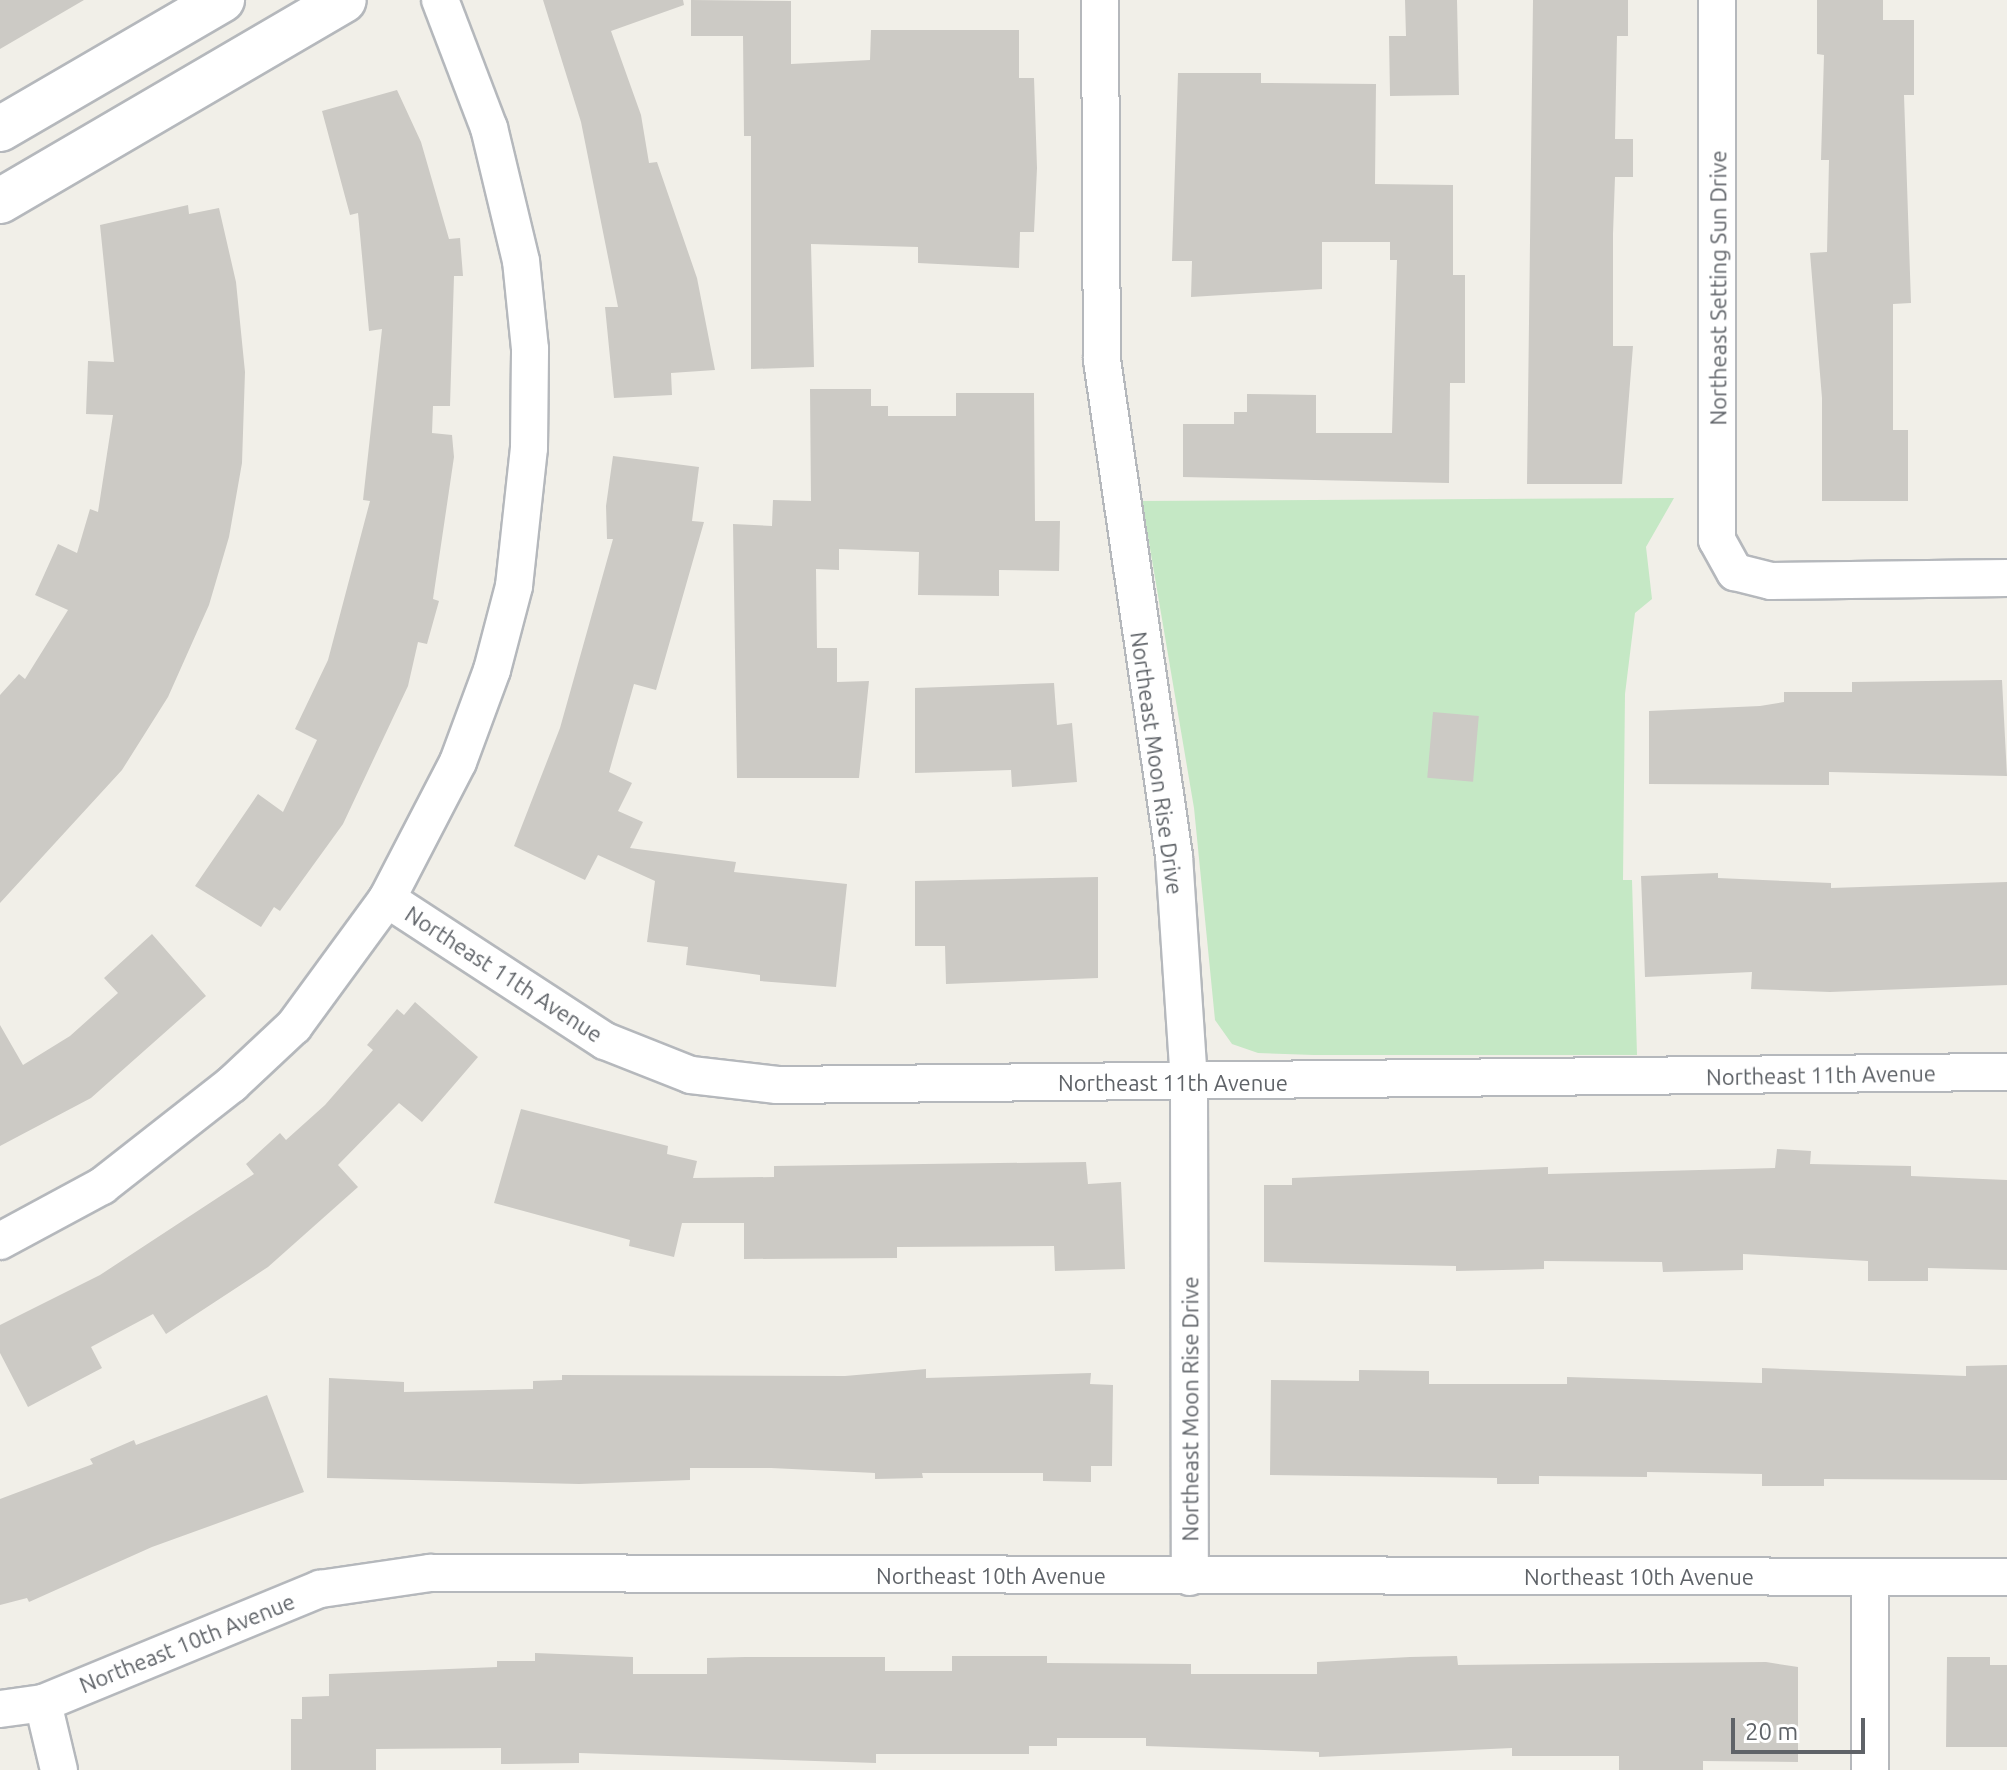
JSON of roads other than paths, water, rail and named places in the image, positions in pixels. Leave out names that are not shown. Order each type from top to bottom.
[{"type":"street","points":[[0,129],[222,0]]},
{"type":"street","points":[[0,201],[344,0]]},
{"type":"street","points":[[0,1241],[102,1186],[232,1084],[294,1026],[387,899],[458,762],[492,670],[514,586],[529,448],[530,349],[521,261],[489,128],[440,0]]},
{"type":"street","name":"Northeast Moon Rise Drive","points":[[1100,0],[1102,360],[1174,856],[1189,1083],[1190,1577]]},
{"type":"street","name":"Northeast Setting Sun Drive","points":[[1717,0],[1717,540],[1735,572],[1771,581],[2007,578]]},
{"type":"street","name":"Northeast 11th Avenue","points":[[387,899],[605,1041],[691,1075],[777,1085],[2007,1072]]},
{"type":"street","name":"Northeast 10th Avenue","points":[[0,1709],[43,1703],[307,1594],[430,1573],[2007,1577]]},
{"type":"street","points":[[1870,1577],[1870,1770]]},
{"type":"street","points":[[43,1703],[59,1770]]}]
